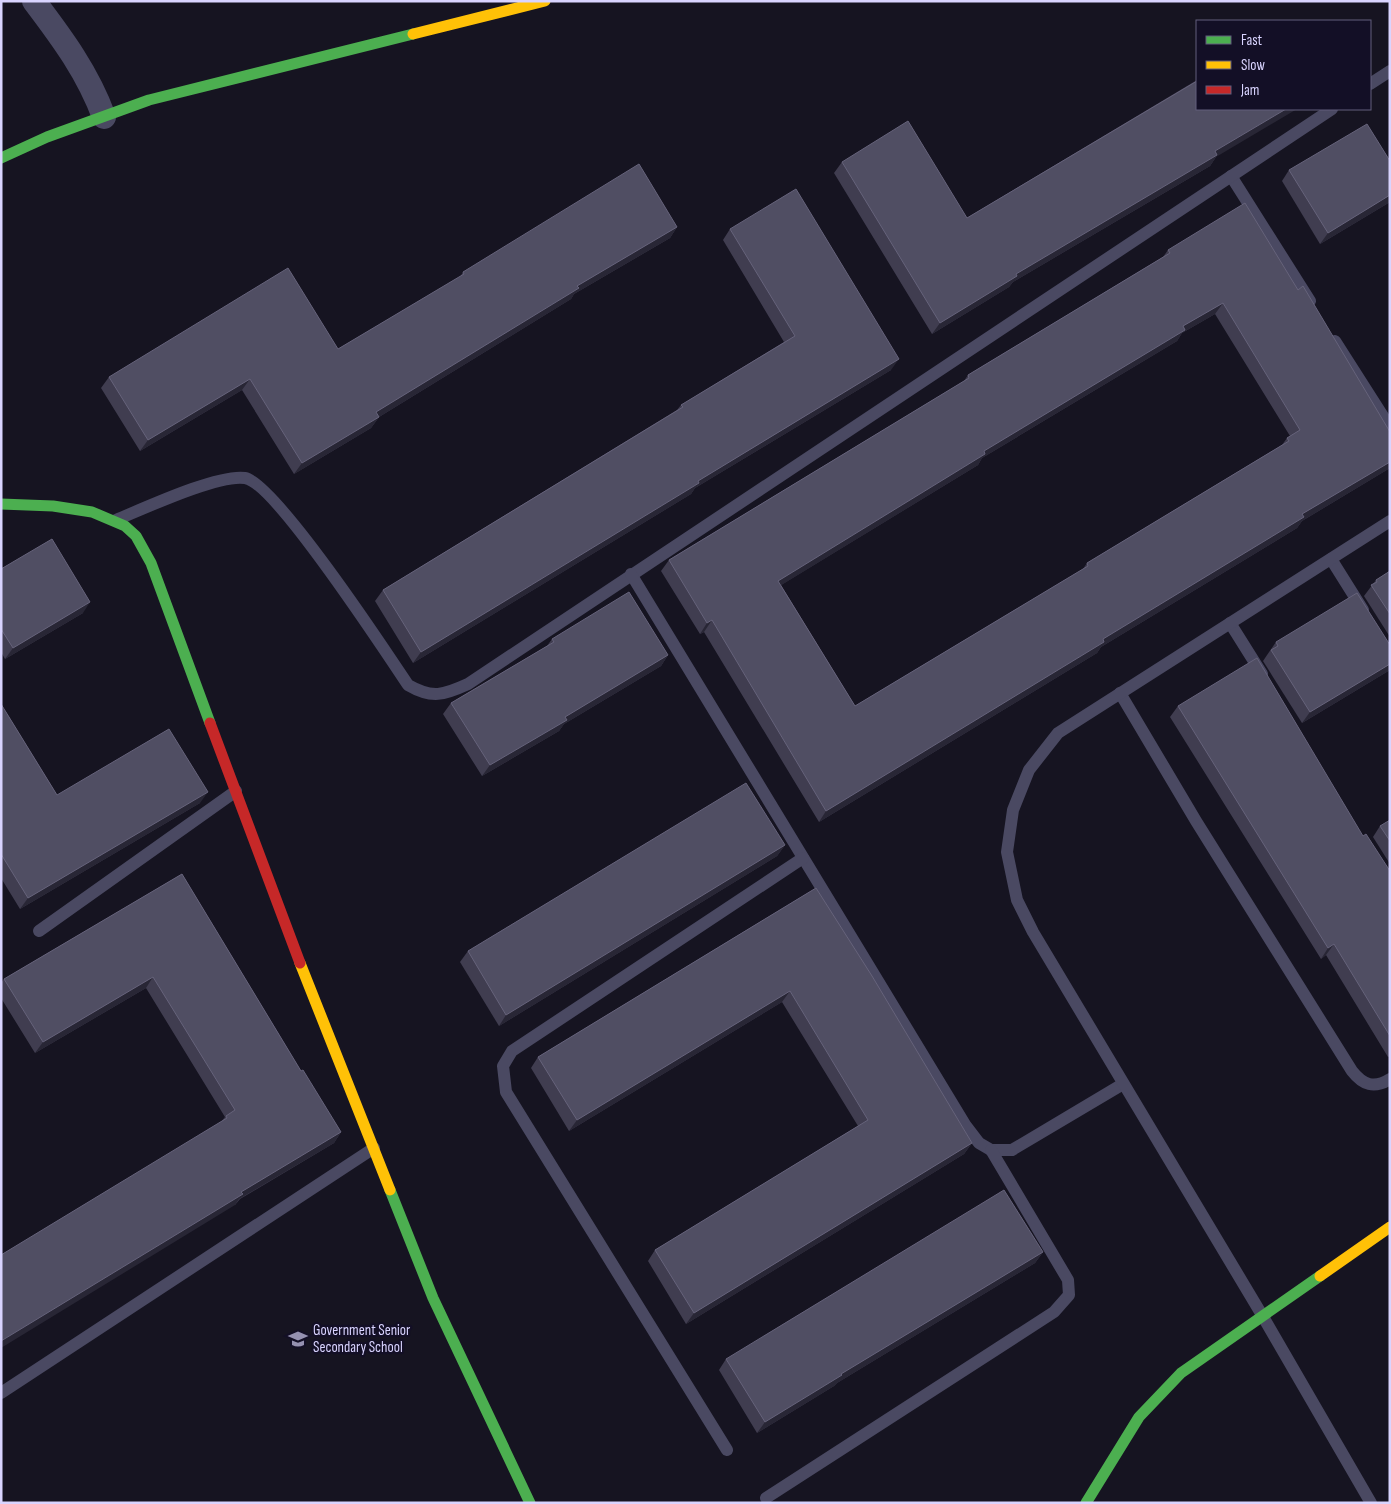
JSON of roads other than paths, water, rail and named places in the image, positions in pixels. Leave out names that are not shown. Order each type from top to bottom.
[{"type":"street","points":[[34,1],[79,64],[94,91],[104,116]]},
{"type":"street","points":[[1,158],[46,137],[150,100],[545,1]]},
{"type":"street","points":[[1,504],[33,503],[84,511],[116,520],[136,536],[151,563],[284,922],[433,1298],[530,1503]]},
{"type":"street","points":[[1086,1503],[1139,1417],[1181,1373],[1390,1227]]},
{"type":"lane","points":[[1371,83],[1390,70]]},
{"type":"lane","points":[[116,520],[222,479],[246,478],[263,488],[301,534],[408,685],[423,694],[446,694],[468,684],[1330,110]]},
{"type":"lane","points":[[1231,176],[1316,310]]},
{"type":"lane","points":[[1326,327],[1390,427]]},
{"type":"lane","points":[[1371,1503],[1262,1315],[1033,932],[1017,900],[1007,852],[1013,810],[1029,770],[1058,733],[1390,521]]},
{"type":"lane","points":[[1331,559],[1370,622]]},
{"type":"lane","points":[[631,574],[966,1126],[979,1143],[991,1150],[1068,1280],[1069,1295],[1054,1312],[766,1498]]},
{"type":"lane","points":[[1230,623],[1266,681]]},
{"type":"lane","points":[[1120,692],[1196,820],[1352,1072],[1360,1081],[1370,1086],[1383,1084],[1390,1079]]},
{"type":"lane","points":[[39,931],[236,791]]},
{"type":"lane","points":[[727,1450],[506,1092],[503,1066],[512,1051],[803,858]]},
{"type":"lane","points":[[991,1150],[1012,1150],[1123,1084]]},
{"type":"lane","points":[[1,1393],[374,1148]]},
{"type":"place","name":"Government Senior Secondary School","points":[[298,1339]]}]
